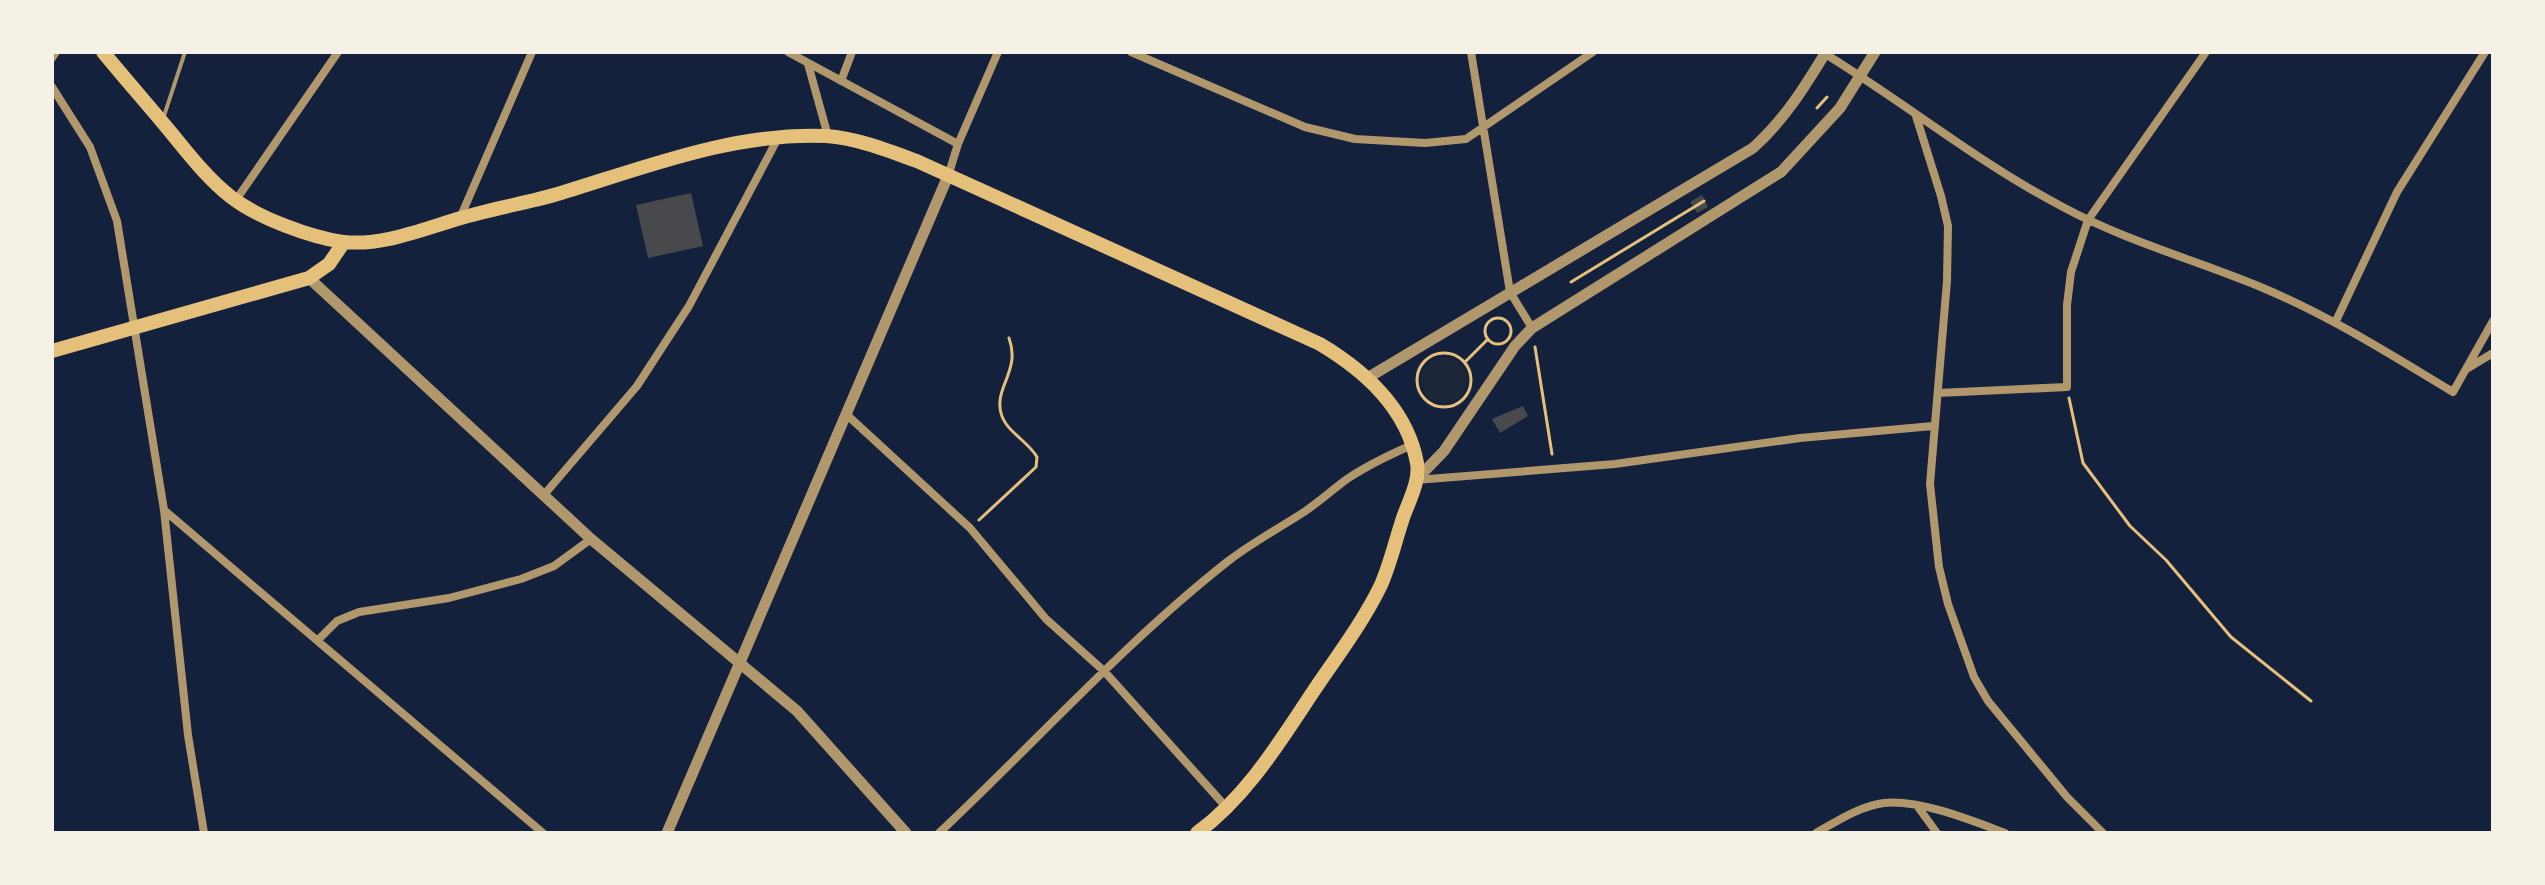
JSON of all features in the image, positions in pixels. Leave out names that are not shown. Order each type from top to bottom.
[{"type":"main road","points":[[103,52],[212,179],[236,200],[272,220],[344,242],[409,235],[701,151],[778,138],[828,136],[892,152],[948,176],[1320,344],[1369,377],[1395,409],[1412,445],[1417,465],[1416,480],[1395,547],[1371,603],[1260,769],[1227,808],[1197,833]]},
{"type":"main road","points":[[52,351],[309,278],[329,264],[344,242]]},
{"type":"street","points":[[52,58],[56,52]]},
{"type":"street","points":[[236,200],[338,52]]},
{"type":"street","points":[[460,218],[532,52]]},
{"type":"street","points":[[788,52],[958,144]]},
{"type":"street","points":[[841,81],[852,52]]},
{"type":"street","points":[[667,833],[998,52]]},
{"type":"street","points":[[1131,52],[1285,120],[1330,134],[1391,143],[1466,139],[1593,52]]},
{"type":"street","points":[[1471,52],[1510,292],[1532,328]]},
{"type":"street","points":[[1416,480],[1444,451],[1515,346],[1532,328],[1772,179],[1840,108],[1875,52]]},
{"type":"street","points":[[1938,393],[2067,387],[2067,305],[2071,272],[2088,220],[2206,52]]},
{"type":"street","points":[[2335,323],[2397,192],[2485,52]]},
{"type":"street","points":[[1369,377],[1753,148],[1809,84],[1824,53],[1916,116],[2035,191],[2088,220],[2263,288],[2381,347],[2453,392],[2493,321]]},
{"type":"street","points":[[808,63],[828,136]]},
{"type":"street","points":[[52,87],[90,147],[117,221],[164,510],[188,735],[204,833]]},
{"type":"street","points":[[1916,116],[1948,226],[1930,484],[1939,567],[1960,642],[1974,677],[2003,721],[2067,797],[2103,833]]},
{"type":"street","points":[[543,496],[637,386],[689,306],[778,138]]},
{"type":"street","points":[[309,278],[591,539],[797,711],[906,833]]},
{"type":"street","points":[[2468,368],[2493,353]]},
{"type":"street","points":[[846,414],[970,528],[1046,619],[1104,671],[1227,808]]},
{"type":"street","points":[[1416,480],[1555,470],[1813,437],[1933,426]]},
{"type":"street","points":[[939,833],[1011,766],[1104,671],[1204,581],[1251,545],[1373,463],[1412,445]]},
{"type":"street","points":[[164,510],[543,833]]},
{"type":"street","points":[[318,640],[337,621],[359,612],[449,598],[521,579],[554,566],[591,539]]},
{"type":"street","points":[[1816,833],[1860,810],[1885,803],[1917,806],[2005,833]]},
{"type":"street","points":[[1917,806],[1937,833]]},
{"type":"lane","points":[[162,122],[185,52]]},
{"type":"path","points":[[1809,84],[1840,108]]},
{"type":"path","points":[[1559,263],[1580,298]]},
{"type":"path","points":[[1499,318],[1507,321],[1511,332],[1508,340],[1496,344],[1488,339],[1485,333],[1488,322],[1499,318]]},
{"type":"path","points":[[1532,328],[1555,470]]},
{"type":"path","points":[[970,528],[1036,467],[1037,457],[1031,447],[1007,425],[1001,413],[1000,399],[1013,363],[1014,352],[1009,338]]},
{"type":"path","points":[[1465,362],[1488,339]]},
{"type":"path","points":[[1441,353],[1450,353],[1465,362],[1471,385],[1463,399],[1448,407],[1432,404],[1425,399],[1420,392],[1417,375],[1425,360],[1441,353]]},
{"type":"path","points":[[2067,387],[2083,463],[2130,526],[2166,560],[2231,637],[2311,701]]},
{"type":"shaded area","points":[[1444,357],[1460,364],[1467,380],[1460,396],[1444,403],[1428,396],[1421,380],[1428,364]]},
{"type":"building","points":[[691,193],[703,246],[648,258],[636,205]]},
{"type":"building","points":[[1702,195],[1708,207],[1697,213],[1690,202]]},
{"type":"building","points":[[1523,406],[1528,416],[1500,433],[1492,419]]}]
